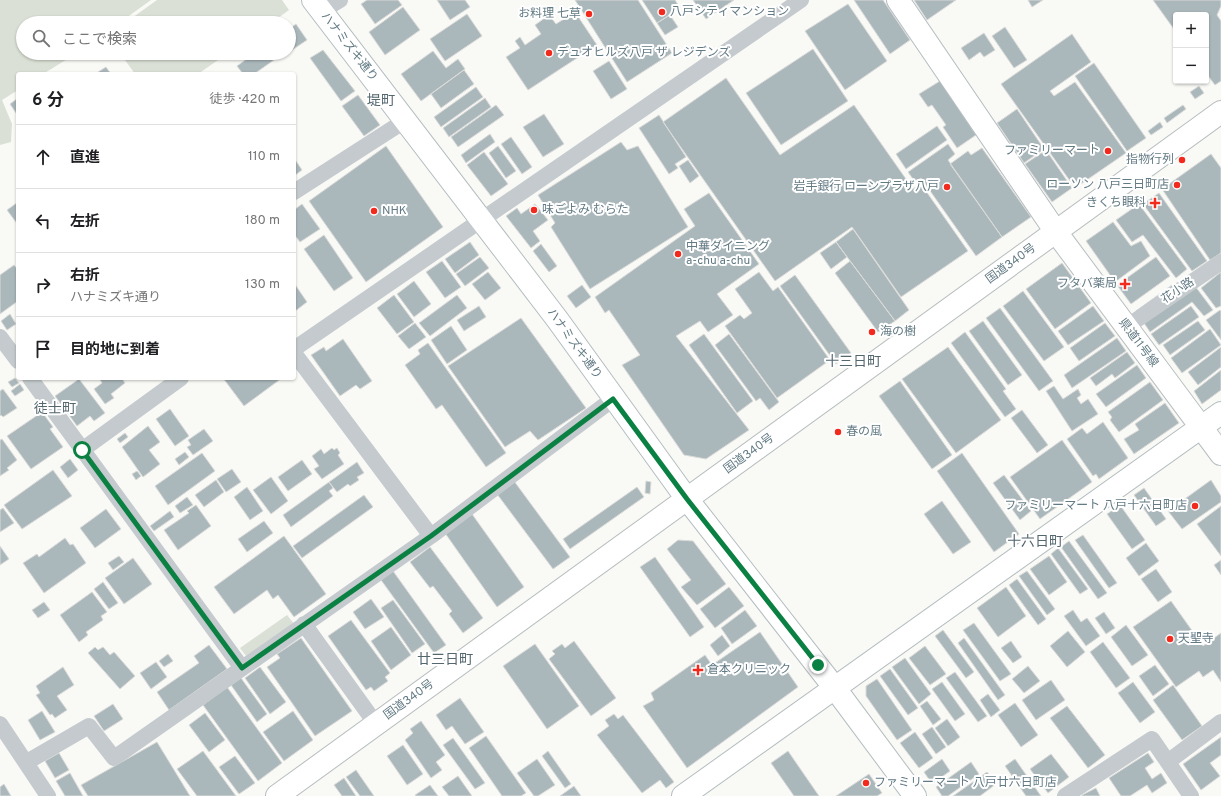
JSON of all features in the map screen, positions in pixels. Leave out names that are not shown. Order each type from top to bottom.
[{"type":"main road","name":"県道11号線","points":[[898,0],[1056,232],[1221,454]]},
{"type":"main road","name":"ハナミズキ通り","points":[[325,4],[406,120],[557,319],[613,399],[687,499],[834,687],[915,796]]},
{"type":"main road","name":"国道340号","points":[[277,796],[1221,112]]},
{"type":"main road","points":[[683,796],[834,687],[1221,413]]},
{"type":"street","points":[[296,347],[801,0]]},
{"type":"street","points":[[296,191],[406,120]]},
{"type":"street","name":"花小路","points":[[1135,321],[1221,262]]},
{"type":"street","points":[[9,341],[16,357]]},
{"type":"street","points":[[296,356],[431,536]]},
{"type":"street","points":[[31,380],[242,668]]},
{"type":"street","points":[[82,450],[179,380]]},
{"type":"street","points":[[27,762],[89,726],[114,758],[431,536],[613,399]]},
{"type":"street","points":[[304,624],[376,724]]},
{"type":"street","points":[[1169,761],[1221,722]]},
{"type":"street","points":[[0,724],[27,762],[48,796]]},
{"type":"street","points":[[1065,796],[1152,739],[1169,761],[1191,796]]},
{"type":"shaded area","points":[[0,0],[151,0],[129,16],[16,16],[16,60],[66,60],[46,72],[16,72],[16,91],[2,100],[12,124],[11,142],[0,145]]},
{"type":"shaded area","points":[[157,0],[282,0],[289,10],[281,16],[135,16]]},
{"type":"shaded area","points":[[125,60],[218,60],[201,72],[134,72]]},
{"type":"shaded area","points":[[287,615],[295,625],[246,656],[240,648]]},
{"type":"building","points":[[367,0],[398,0],[402,5],[375,24],[361,4]]},
{"type":"building","points":[[437,0],[465,0],[470,7],[450,20]]},
{"type":"building","points":[[575,0],[638,0],[672,53],[627,82]]},
{"type":"building","name":"八戸シティマンション","points":[[642,0],[675,0],[680,8],[657,23]]},
{"type":"building","points":[[693,0],[734,0],[706,19]]},
{"type":"building","points":[[854,0],[883,0],[910,40],[890,54]]},
{"type":"building","points":[[914,0],[956,0],[927,20]]},
{"type":"building","points":[[1028,0],[1043,0],[1032,7]]},
{"type":"building","points":[[1153,0],[1221,0],[1221,6],[1217,15],[1221,21],[1221,81],[1215,85],[1209,77],[1209,12],[1173,12],[1173,28]]},
{"type":"building","points":[[848,4],[887,61],[845,90],[805,31]]},
{"type":"building","points":[[403,7],[420,30],[385,55],[369,32]]},
{"type":"building","name":"デュオヒルズ八戸 ザ レジデンズ","points":[[575,12],[597,45],[528,90],[506,57],[520,48],[515,41],[520,37],[525,45],[541,34],[535,25],[549,15],[556,24]]},
{"type":"building","points":[[467,14],[482,36],[445,61],[430,39]]},
{"type":"building","points":[[670,15],[678,27],[665,35],[657,23]]},
{"type":"building","points":[[296,24],[307,40],[296,47]]},
{"type":"building","points":[[1005,27],[1027,60],[1014,68],[992,36]]},
{"type":"building","points":[[984,33],[995,50],[984,57],[980,52],[969,60],[961,48]]},
{"type":"building","points":[[1072,34],[1091,62],[1050,91],[1054,96],[1075,82],[1126,153],[1075,188],[1001,84]]},
{"type":"building","points":[[813,49],[848,101],[781,145],[746,93]]},
{"type":"building","points":[[323,50],[355,91],[341,101],[310,58]]},
{"type":"building","points":[[433,51],[446,68],[458,59],[465,69],[421,101],[401,74]]},
{"type":"building","points":[[245,60],[274,60],[257,72],[242,72],[237,66]]},
{"type":"building","points":[[609,61],[627,89],[611,99],[593,71]]},
{"type":"building","points":[[1094,63],[1146,138],[1127,151],[1075,76]]},
{"type":"building","points":[[106,67],[110,72],[98,72]]},
{"type":"building","points":[[464,70],[474,84],[441,108],[431,94]]},
{"type":"building","points":[[726,78],[780,155],[854,105],[913,189],[921,184],[968,251],[901,297],[852,227],[775,281],[663,122]]},
{"type":"building","points":[[940,81],[976,135],[957,148],[943,127],[946,125],[932,105],[928,107],[919,94]]},
{"type":"building","points":[[1199,86],[1204,93],[1195,99],[1190,92]]},
{"type":"building","points":[[476,87],[483,97],[441,127],[434,117]]},
{"type":"building","points":[[358,95],[380,125],[364,136],[342,106]]},
{"type":"building","points":[[485,98],[491,107],[449,137],[443,128]]},
{"type":"building","points":[[16,100],[16,113],[10,104]]},
{"type":"building","points":[[496,105],[504,115],[458,147],[451,137]]},
{"type":"building","points":[[1183,105],[1186,109],[1167,123],[1164,118]]},
{"type":"building","points":[[1017,109],[1044,149],[1024,163],[997,123]]},
{"type":"building","points":[[544,114],[564,144],[543,157],[523,127]]},
{"type":"building","points":[[659,115],[686,157],[675,164],[678,168],[669,174],[639,128]]},
{"type":"building","points":[[1160,122],[1163,127],[1151,135],[1148,131]]},
{"type":"building","points":[[937,126],[947,140],[906,169],[896,154]]},
{"type":"building","points":[[490,134],[495,142],[466,163],[461,155]]},
{"type":"building","points":[[511,137],[532,167],[522,174],[501,144]]},
{"type":"building","points":[[621,142],[627,150],[638,146],[688,227],[590,289],[551,227],[555,223],[538,195]]},
{"type":"building","points":[[948,144],[955,154],[948,160],[1002,237],[976,256],[921,178],[915,182],[908,172]]},
{"type":"building","name":"NHK","points":[[386,146],[443,227],[366,282],[309,201]]},
{"type":"building","points":[[498,146],[516,171],[506,178],[489,153]]},
{"type":"building","points":[[982,148],[1031,217],[1002,237],[950,164],[968,151],[971,155]]},
{"type":"building","points":[[1046,150],[1072,188],[1052,202],[1025,164]]},
{"type":"building","points":[[484,152],[508,184],[491,196],[467,165]]},
{"type":"building","points":[[1211,154],[1221,168],[1221,253],[1210,260],[1162,189]]},
{"type":"building","points":[[688,160],[699,176],[690,183],[679,166]]},
{"type":"building","points":[[296,161],[302,170],[296,174]]},
{"type":"building","points":[[709,193],[759,264],[717,294],[733,315],[708,332],[700,321],[676,336],[749,430],[706,459],[684,455],[622,365],[640,355],[609,310],[605,313],[595,297],[695,226],[684,209]]},
{"type":"building","points":[[1159,193],[1207,261],[1192,271],[1143,204]]},
{"type":"building","points":[[16,203],[16,222],[7,210]]},
{"type":"building","points":[[302,204],[320,229],[300,242],[296,237],[296,208]]},
{"type":"building","points":[[535,204],[548,220],[533,231],[540,241],[531,248],[506,216],[517,208],[521,214]]},
{"type":"building","points":[[1139,204],[1187,269],[1176,278],[1143,235],[1132,242],[1116,220]]},
{"type":"building","points":[[1113,222],[1131,246],[1141,241],[1150,256],[1115,282],[1086,241]]},
{"type":"building","points":[[853,229],[909,310],[895,321],[836,242]]},
{"type":"building","points":[[324,235],[353,278],[334,291],[304,249]]},
{"type":"building","points":[[470,242],[479,255],[455,273],[445,259]]},
{"type":"building","points":[[836,242],[847,257],[831,269],[820,253]]},
{"type":"building","points":[[541,244],[557,266],[549,272],[533,251]]},
{"type":"building","points":[[480,257],[489,268],[465,286],[456,274]]},
{"type":"building","points":[[1156,257],[1170,276],[1131,304],[1117,285]]},
{"type":"building","points":[[442,261],[461,287],[445,298],[426,272]]},
{"type":"building","points":[[850,261],[895,321],[878,332],[835,273]]},
{"type":"building","points":[[1062,263],[1091,303],[1055,329],[1026,289]]},
{"type":"building","points":[[14,265],[16,268],[16,302],[0,314],[0,275]]},
{"type":"building","points":[[488,272],[501,288],[485,300],[472,284]]},
{"type":"building","points":[[759,272],[773,291],[778,287],[830,360],[777,398],[725,326],[740,315],[744,319],[752,313],[735,289]]},
{"type":"building","points":[[1221,272],[1221,306],[1216,308],[1201,288]]},
{"type":"building","points":[[795,275],[851,353],[836,364],[780,286]]},
{"type":"building","points":[[414,281],[431,304],[414,317],[397,294]]},
{"type":"building","points":[[1192,282],[1213,310],[1204,316],[1192,302],[1150,332],[1136,311],[1172,285],[1178,292]]},
{"type":"building","points":[[582,285],[591,297],[576,308],[567,296]]},
{"type":"building","points":[[296,286],[307,302],[296,310]]},
{"type":"building","points":[[1023,291],[1064,347],[1044,361],[1003,306]]},
{"type":"building","points":[[394,295],[414,322],[397,334],[377,308]]},
{"type":"building","points":[[457,295],[467,308],[430,336],[419,323]]},
{"type":"building","points":[[479,306],[486,317],[464,331],[457,320]]},
{"type":"building","points":[[1093,306],[1104,321],[1068,345],[1058,331]]},
{"type":"building","points":[[1191,306],[1199,317],[1159,345],[1151,334]]},
{"type":"building","points":[[1000,308],[1053,381],[1039,391],[986,318]]},
{"type":"building","points":[[1220,310],[1221,311],[1221,340],[1206,320]]},
{"type":"building","points":[[10,314],[16,324],[7,330],[1,321]]},
{"type":"building","points":[[521,318],[586,408],[538,440],[530,431],[505,447],[448,366]]},
{"type":"building","points":[[983,321],[1022,375],[1008,385],[969,331]]},
{"type":"building","points":[[1198,321],[1205,330],[1170,355],[1163,345]]},
{"type":"building","points":[[415,323],[426,337],[409,349],[398,336]]},
{"type":"building","points":[[1105,323],[1115,336],[1079,361],[1070,348]]},
{"type":"building","points":[[451,326],[467,350],[447,364],[431,340]]},
{"type":"building","points":[[1210,329],[1221,345],[1182,373],[1171,358]]},
{"type":"building","points":[[965,332],[1006,389],[1003,391],[1016,409],[1005,417],[951,343]]},
{"type":"building","points":[[704,334],[753,401],[737,413],[689,345]]},
{"type":"building","points":[[729,334],[779,402],[769,410],[760,398],[756,401],[715,345]]},
{"type":"building","points":[[1117,338],[1126,351],[1072,388],[1064,375]]},
{"type":"building","points":[[343,339],[372,381],[360,389],[356,385],[340,396],[311,355],[324,347],[326,351]]},
{"type":"building","points":[[428,343],[506,453],[486,467],[442,405],[436,409],[405,365],[420,354],[418,350]]},
{"type":"building","points":[[948,347],[1001,420],[956,453],[902,379]]},
{"type":"building","points":[[1221,347],[1221,367],[1198,385],[1188,372]]},
{"type":"building","points":[[1127,352],[1135,363],[1115,378],[1112,374],[1096,386],[1090,378]]},
{"type":"building","points":[[1137,365],[1146,378],[1106,407],[1096,394]]},
{"type":"building","points":[[1221,370],[1221,390],[1202,404],[1194,391]]},
{"type":"building","points":[[15,378],[19,383],[12,387],[8,382]]},
{"type":"building","points":[[80,380],[105,413],[94,421],[90,416],[77,426],[55,396]]},
{"type":"building","points":[[100,380],[123,380],[125,383],[111,394],[114,398],[105,404],[94,389],[102,383]]},
{"type":"building","points":[[224,380],[279,380],[244,406]]},
{"type":"building","points":[[900,381],[952,455],[932,469],[879,396]]},
{"type":"building","points":[[1150,382],[1163,400],[1119,432],[1110,420],[1112,417],[1108,412]]},
{"type":"building","points":[[20,384],[24,390],[15,396],[11,391]]},
{"type":"building","points":[[1054,386],[1063,399],[1078,389],[1081,395],[1077,398],[1081,404],[1088,399],[1098,414],[1072,431],[1046,391]]},
{"type":"building","points":[[3,389],[17,408],[3,417],[1,415],[0,416],[0,391]]},
{"type":"building","points":[[1165,403],[1179,423],[1134,454],[1124,439],[1139,430],[1135,424]]},
{"type":"building","points":[[170,409],[189,436],[175,446],[156,419]]},
{"type":"building","points":[[1022,410],[1048,445],[1037,453],[1011,418]]},
{"type":"building","points":[[42,412],[53,427],[50,429],[63,447],[31,469],[7,436]]},
{"type":"building","points":[[1103,422],[1128,458],[1099,479],[1096,474],[1093,476],[1067,439],[1082,428],[1087,434]]},
{"type":"building","points":[[148,426],[160,442],[149,450],[160,464],[143,477],[122,447]]},
{"type":"building","points":[[204,429],[213,441],[193,455],[187,447],[191,445],[188,440]]},
{"type":"building","points":[[125,433],[128,437],[120,443],[117,439]]},
{"type":"building","points":[[2,439],[17,460],[7,468],[9,470],[0,476],[0,440]]},
{"type":"building","points":[[1062,440],[1092,482],[1040,519],[1010,477]]},
{"type":"building","points":[[332,448],[334,450],[337,448],[340,453],[338,455],[344,464],[322,479],[314,469],[319,466],[312,456],[321,449],[324,454]]},
{"type":"building","points":[[185,452],[189,457],[179,465],[175,459]]},
{"type":"building","points":[[202,453],[215,471],[168,505],[155,486]]},
{"type":"building","points":[[962,453],[1019,534],[994,552],[937,471]]},
{"type":"building","points":[[70,459],[78,470],[68,478],[60,467]]},
{"type":"building","points":[[302,460],[312,474],[288,491],[278,477]]},
{"type":"building","points":[[357,462],[364,473],[357,477],[359,480],[350,486],[348,484],[337,492],[329,482]]},
{"type":"building","points":[[232,469],[241,482],[226,492],[217,479]]},
{"type":"building","points":[[53,470],[72,496],[22,529],[4,505]]},
{"type":"building","points":[[137,471],[141,476],[136,480],[132,474]]},
{"type":"building","points":[[1004,475],[1031,511],[1020,520],[993,483]]},
{"type":"building","points":[[271,477],[288,501],[271,514],[253,490]]},
{"type":"building","points":[[216,480],[224,492],[204,507],[195,495]]},
{"type":"building","name":"ファミリーマート 八戸十六日町店","points":[[1211,480],[1221,496],[1221,502],[1182,529],[1168,511]]},
{"type":"building","points":[[514,481],[570,557],[553,569],[497,494]]},
{"type":"building","points":[[646,481],[651,482],[650,494],[645,493]]},
{"type":"building","points":[[329,482],[333,488],[329,491],[333,496],[291,527],[283,515]]},
{"type":"building","points":[[247,487],[263,511],[250,520],[234,497]]},
{"type":"building","points":[[637,487],[644,497],[570,549],[563,539]]},
{"type":"building","points":[[1144,488],[1166,519],[1156,526],[1134,495]]},
{"type":"building","points":[[364,495],[373,507],[302,558],[293,546]]},
{"type":"building","points":[[187,497],[193,505],[180,513],[175,506]]},
{"type":"building","points":[[942,501],[971,542],[953,554],[924,514]]},
{"type":"building","points":[[196,505],[211,526],[178,550],[164,530],[189,513],[187,511]]},
{"type":"building","points":[[1120,505],[1145,540],[1132,549],[1107,514]]},
{"type":"building","points":[[1221,506],[1221,556],[1197,524]]},
{"type":"building","points":[[3,508],[14,523],[0,532],[0,510]]},
{"type":"building","points":[[106,509],[121,529],[95,548],[80,528]]},
{"type":"building","points":[[170,511],[174,517],[154,531],[150,526]]},
{"type":"building","points":[[472,514],[524,587],[497,607],[445,533]]},
{"type":"building","points":[[264,521],[273,533],[247,552],[238,539]]},
{"type":"building","points":[[1083,535],[1117,583],[1109,588],[1075,540]]},
{"type":"building","points":[[284,536],[326,594],[294,617],[278,595],[273,599],[267,590],[234,614],[214,587]]},
{"type":"building","points":[[65,538],[70,545],[73,544],[86,563],[44,593],[23,563],[37,554],[39,557]]},
{"type":"building","points":[[678,540],[693,541],[726,584],[697,605],[681,587],[691,580],[667,549]]},
{"type":"building","points":[[1069,541],[1107,593],[1098,599],[1061,547]]},
{"type":"building","points":[[1146,543],[1159,561],[1139,576],[1126,558]]},
{"type":"building","points":[[0,546],[9,559],[0,565]]},
{"type":"building","points":[[430,547],[483,618],[463,633],[449,614],[452,611],[433,586],[430,588],[410,562]]},
{"type":"building","points":[[1058,548],[1088,589],[1080,594],[1051,554]]},
{"type":"building","points":[[119,556],[124,562],[113,570],[108,563]]},
{"type":"building","points":[[1049,556],[1067,582],[1049,595],[1030,569]]},
{"type":"building","points":[[655,557],[704,627],[690,637],[640,567]]},
{"type":"building","points":[[133,558],[152,584],[124,604],[105,578]]},
{"type":"building","points":[[1221,560],[1221,575],[1214,565]]},
{"type":"building","points":[[1156,569],[1172,592],[1158,602],[1141,579]]},
{"type":"building","points":[[393,571],[446,645],[434,653],[381,580]]},
{"type":"building","points":[[1027,571],[1055,609],[1047,615],[1019,576]]},
{"type":"building","points":[[1017,579],[1046,619],[1038,625],[1009,585]]},
{"type":"building","points":[[103,582],[118,603],[109,609],[94,589]]},
{"type":"building","points":[[729,587],[744,606],[715,628],[700,609]]},
{"type":"building","points":[[1006,587],[1026,616],[998,637],[977,608]]},
{"type":"building","points":[[92,592],[107,612],[101,616],[103,620],[86,632],[88,635],[79,642],[60,615]]},
{"type":"building","points":[[371,599],[384,617],[365,629],[353,612]]},
{"type":"building","points":[[393,600],[425,644],[412,653],[381,608]]},
{"type":"building","name":"天聖寺","points":[[1171,601],[1203,646],[1221,633],[1221,682],[1213,670],[1203,677],[1199,671],[1176,687],[1133,627]]},
{"type":"building","points":[[44,602],[50,610],[38,618],[32,610]]},
{"type":"building","points":[[745,610],[757,626],[732,644],[721,628]]},
{"type":"building","points":[[1073,610],[1081,622],[1087,618],[1100,636],[1086,646],[1064,616]]},
{"type":"building","points":[[1104,612],[1115,628],[1106,634],[1095,618]]},
{"type":"building","points":[[351,620],[390,673],[385,677],[388,681],[374,691],[371,687],[366,690],[328,636]]},
{"type":"building","points":[[974,623],[1011,674],[1000,681],[963,630]]},
{"type":"building","points":[[1126,625],[1148,655],[1132,666],[1111,637]]},
{"type":"building","points":[[391,627],[411,655],[391,670],[371,641]]},
{"type":"building","points":[[943,630],[974,672],[966,678],[935,636]]},
{"type":"building","points":[[1068,631],[1085,652],[1067,667],[1050,646]]},
{"type":"building","points":[[760,632],[798,687],[687,768],[643,706],[654,700],[651,693],[705,655],[712,665]]},
{"type":"building","points":[[722,635],[730,646],[718,656],[710,645]]},
{"type":"building","points":[[301,638],[352,711],[315,736],[267,667],[280,658],[277,654]]},
{"type":"building","points":[[964,638],[1005,695],[998,700],[958,643]]},
{"type":"building","points":[[574,641],[616,698],[591,716],[549,659],[555,654],[552,651],[562,644],[565,648]]},
{"type":"building","points":[[1011,641],[1022,657],[1013,663],[1001,648]]},
{"type":"building","points":[[1103,642],[1130,678],[1116,688],[1090,652]]},
{"type":"building","points":[[535,644],[579,706],[547,729],[503,666]]},
{"type":"building","points":[[209,645],[227,669],[169,710],[157,692],[199,663],[194,656]]},
{"type":"building","points":[[925,646],[946,674],[930,685],[909,658]]},
{"type":"building","points":[[95,647],[98,650],[103,647],[110,655],[114,652],[135,676],[120,689],[88,653]]},
{"type":"building","points":[[168,654],[173,661],[164,667],[159,661]]},
{"type":"building","points":[[905,658],[931,694],[919,704],[892,667]]},
{"type":"building","points":[[156,662],[167,677],[151,689],[140,673]]},
{"type":"building","points":[[1155,665],[1169,684],[1153,696],[1139,676]]},
{"type":"building","points":[[1028,666],[1040,681],[1024,693],[1012,679]]},
{"type":"building","points":[[63,667],[74,685],[57,696],[67,710],[55,718],[52,714],[50,715],[36,695],[40,693],[36,686]]},
{"type":"building","points":[[260,667],[286,702],[270,714],[245,678]]},
{"type":"building","points":[[890,669],[918,708],[908,715],[880,676]]},
{"type":"building","points":[[955,672],[987,716],[978,722],[946,678]]},
{"type":"building","points":[[241,678],[267,714],[257,722],[231,685]]},
{"type":"building","points":[[877,679],[912,730],[897,740],[866,696],[866,686]]},
{"type":"building","points":[[1051,680],[1065,700],[1036,720],[1022,700]]},
{"type":"building","points":[[942,682],[965,714],[955,721],[932,689]]},
{"type":"building","points":[[1133,682],[1155,712],[1140,723],[1118,693]]},
{"type":"building","points":[[1173,685],[1202,726],[1182,740],[1153,700]]},
{"type":"building","points":[[227,687],[282,763],[258,781],[203,705]]},
{"type":"building","points":[[988,694],[1000,710],[991,717],[980,700]]},
{"type":"building","points":[[460,698],[484,732],[465,744],[452,726],[446,730],[436,715]]},
{"type":"building","points":[[927,701],[941,719],[933,725],[920,706]]},
{"type":"building","points":[[1015,703],[1038,735],[1021,747],[998,715]]},
{"type":"building","points":[[113,704],[123,719],[104,731],[94,716]]},
{"type":"building","points":[[1067,706],[1105,755],[1088,768],[1050,718]]},
{"type":"building","points":[[42,711],[55,732],[40,740],[28,720]]},
{"type":"building","points":[[293,711],[313,740],[284,761],[263,732]]},
{"type":"building","points":[[205,713],[225,740],[209,752],[189,725]]},
{"type":"building","points":[[614,714],[618,719],[623,715],[674,782],[666,788],[660,780],[642,793],[597,735],[609,726],[605,720]]},
{"type":"building","points":[[947,719],[960,737],[948,746],[935,728]]},
{"type":"building","points":[[421,721],[445,755],[436,762],[442,770],[431,778],[405,740],[413,733],[410,729]]},
{"type":"building","points":[[932,727],[946,747],[936,754],[922,734]]},
{"type":"building","points":[[915,732],[933,758],[919,768],[900,743]]},
{"type":"building","points":[[486,736],[526,793],[521,796],[502,796],[469,748]]},
{"type":"building","points":[[1221,737],[1221,755],[1210,763],[1220,776],[1201,790],[1183,764]]},
{"type":"building","points":[[453,738],[485,783],[475,789],[443,745]]},
{"type":"building","points":[[157,742],[190,796],[88,796],[81,785]]},
{"type":"building","points":[[403,745],[423,774],[407,785],[387,756]]},
{"type":"building","points":[[203,751],[236,796],[197,796],[177,769]]},
{"type":"building","points":[[548,751],[571,784],[565,788],[542,756]]},
{"type":"building","points":[[788,751],[819,796],[794,796],[771,763]]},
{"type":"building","points":[[59,753],[69,770],[55,778],[45,761]]},
{"type":"building","points":[[1148,753],[1154,762],[1145,768],[1152,779],[1161,773],[1167,783],[1152,793],[1147,785],[1130,796],[1121,796],[1109,778]]},
{"type":"building","points":[[1051,754],[1069,777],[1048,793],[1030,769]]},
{"type":"building","points":[[235,756],[255,783],[239,794],[219,767]]},
{"type":"building","points":[[537,759],[555,785],[538,796],[534,796],[517,773]]},
{"type":"building","points":[[942,759],[950,771],[932,784],[924,772]]},
{"type":"building","points":[[1015,759],[1041,796],[1026,796],[1005,766]]},
{"type":"building","points":[[971,762],[979,774],[948,796],[942,796],[936,787]]},
{"type":"building","points":[[356,770],[374,796],[360,796],[346,777]]},
{"type":"building","points":[[987,772],[996,784],[980,796],[953,796]]},
{"type":"building","points":[[70,773],[83,796],[65,796],[56,781]]},
{"type":"building","name":"ファミリーマート 八戸廿六日町店","points":[[869,774],[882,793],[877,796],[836,796]]},
{"type":"building","points":[[458,776],[472,796],[449,796],[442,787]]},
{"type":"building","points":[[344,778],[356,796],[342,796],[334,785]]},
{"type":"building","points":[[4,784],[11,796],[0,796],[0,787]]},
{"type":"building","points":[[430,785],[438,796],[415,795]]},
{"type":"building","points":[[574,786],[581,796],[560,796]]},
{"type":"building","points":[[1096,788],[1100,796],[1082,796],[1082,795]]},
{"type":"place","name":"八戸シティマンション","points":[[662,12]]},
{"type":"place","name":"お料理 七草","points":[[589,14]]},
{"type":"place","name":"デュオヒルズ八戸 ザ レジデンズ","points":[[549,53]]},
{"type":"place","name":"ファミリーマート","points":[[1108,151]]},
{"type":"place","name":"指物行列","points":[[1182,160]]},
{"type":"place","name":"ローソン 八戸三日町店","points":[[1177,185]]},
{"type":"place","name":"岩手銀行 ローンプラザ八戸","points":[[947,187]]},
{"type":"place","name":"きくち眼科","points":[[1155,203]]},
{"type":"place","name":"味ごよみ むらた","points":[[534,210]]},
{"type":"place","name":"NHK","points":[[374,211]]},
{"type":"place","name":"中華ダイニング a-chu a-chu","points":[[678,254]]},
{"type":"place","name":"フタバ薬局","points":[[1125,284]]},
{"type":"place","name":"海の樹","points":[[872,332]]},
{"type":"place","name":"春の風","points":[[838,432]]},
{"type":"place","name":"ファミリーマート 八戸十六日町店","points":[[1195,506]]},
{"type":"place","name":"天聖寺","points":[[1170,639]]},
{"type":"place","name":"倉本クリニック","points":[[698,670]]},
{"type":"place","name":"ファミリーマート 八戸廿六日町店","points":[[866,783]]},
{"type":"district","name":"堤町","points":[[381,101]]},
{"type":"district","name":"十三日町","points":[[853,362]]},
{"type":"district","name":"徒士町","points":[[55,409]]},
{"type":"district","name":"十六日町","points":[[1035,542]]},
{"type":"district","name":"廿三日町","points":[[445,660]]},
{"type":"route","points":[[82,450],[242,668],[431,536],[613,399],[687,499],[818,665]]}]
